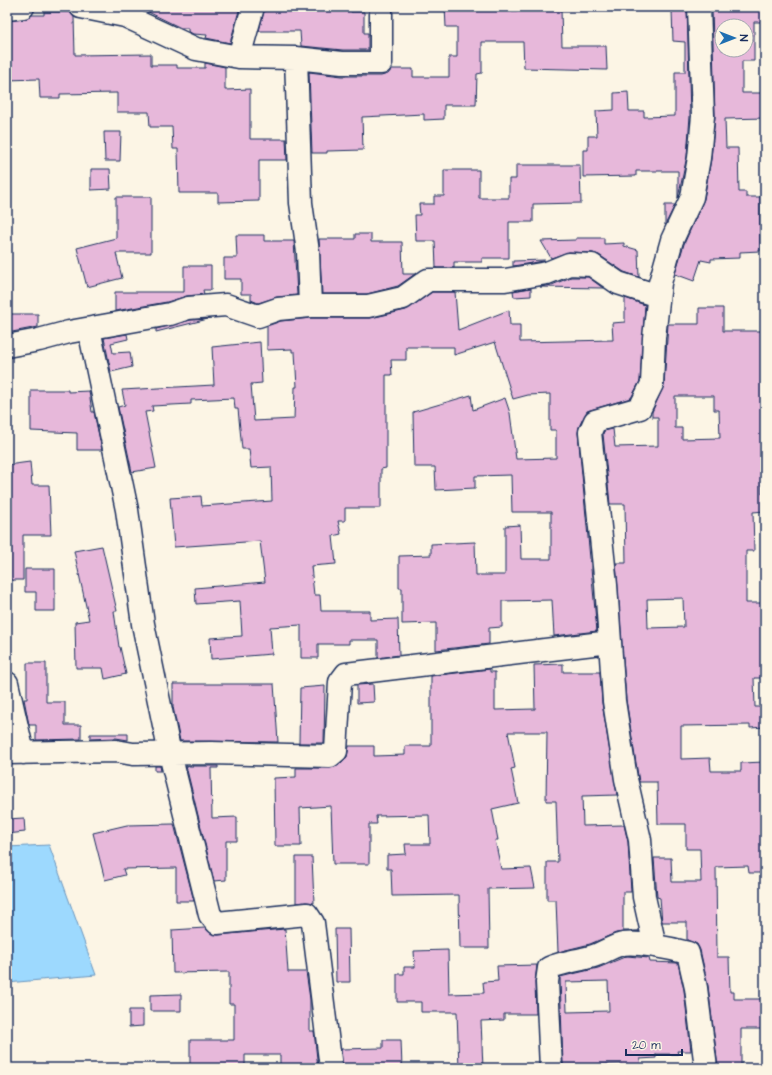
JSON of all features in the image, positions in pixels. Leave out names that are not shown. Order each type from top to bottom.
[{"type":"street","points":[[7,9],[23,7]]},
{"type":"street","points":[[81,7],[125,16],[196,49],[239,57],[296,58],[342,63],[381,63],[381,7]]},
{"type":"street","points":[[239,57],[253,7]]},
{"type":"street","points":[[655,946],[644,897],[640,840],[626,778],[614,701],[606,585],[590,432],[595,422],[640,408],[652,384],[660,283],[672,240],[692,197],[699,158],[703,116],[699,7]]},
{"type":"street","points":[[296,58],[301,202],[308,252],[310,306]]},
{"type":"street","points":[[7,346],[170,314],[188,308],[226,305],[258,316],[278,309],[310,306],[368,306],[403,298],[428,280],[505,280],[547,273],[569,264],[592,265],[618,283],[658,296]]},
{"type":"street","points":[[88,329],[127,510],[143,624],[170,754],[210,915],[217,923],[307,914],[310,917],[313,923],[331,1068]]},
{"type":"street","points":[[7,683],[15,753],[116,751],[133,754],[211,753],[330,756],[336,751],[340,682],[346,674],[610,642]]},
{"type":"street","points":[[551,1068],[547,982],[549,968],[564,962],[592,957],[620,944],[672,948],[688,954],[696,988],[706,1068]]},
{"type":"water","points":[[49,845],[96,975],[7,983],[7,847]]},
{"type":"building","points":[[138,7],[240,7],[230,43],[206,38],[207,35],[193,34],[188,31],[188,28],[181,28]]},
{"type":"building","points":[[265,7],[351,7],[351,12],[364,12],[364,33],[368,33],[368,50],[343,50],[301,46],[300,31],[259,31]]},
{"type":"building","points":[[445,7],[509,7],[509,11],[561,10],[562,46],[606,46],[607,70],[524,68],[523,42],[482,42],[482,73],[477,74],[476,105],[444,105],[444,119],[424,120],[424,114],[362,117],[363,150],[312,153],[309,72],[342,76],[381,76],[388,74],[392,69],[413,69],[413,77],[449,77],[449,57],[457,57],[457,27],[446,27]]},
{"type":"building","points":[[682,7],[687,7],[690,116],[687,156],[678,198],[678,171],[636,171],[636,176],[583,177],[583,150],[588,150],[588,136],[597,136],[596,111],[614,110],[614,93],[628,92],[629,111],[644,111],[644,117],[675,116],[675,72],[685,72],[685,42],[673,41],[672,10],[682,10]]},
{"type":"building","points":[[712,7],[765,7],[765,22],[754,22],[754,18],[714,18],[714,58],[754,58],[754,61],[742,61],[742,93],[765,93],[765,118],[725,119],[726,148],[738,148],[739,192],[746,192],[746,197],[760,197],[760,251],[740,252],[740,258],[711,259],[711,262],[701,260],[694,281],[675,274],[684,244],[704,199],[711,159],[715,116]]},
{"type":"building","points":[[44,12],[70,12],[74,17],[75,55],[151,54],[151,65],[177,65],[177,68],[205,68],[205,63],[225,67],[225,90],[250,89],[250,139],[286,139],[287,160],[259,160],[259,201],[218,202],[218,193],[179,193],[178,149],[173,149],[172,127],[150,127],[149,112],[117,112],[117,93],[60,94],[60,98],[40,98],[39,79],[7,80],[7,21],[25,19],[32,15],[44,15]]},
{"type":"building","points":[[104,132],[121,132],[120,161],[105,161]]},
{"type":"building","points":[[516,165],[580,165],[581,203],[533,204],[533,222],[509,222],[509,258],[482,258],[482,262],[454,262],[454,268],[436,268],[435,241],[416,241],[415,215],[420,215],[419,204],[434,204],[434,196],[444,196],[444,170],[479,170],[479,198],[509,198],[509,179],[516,179]]},
{"type":"building","points":[[91,169],[110,169],[111,189],[91,190]]},
{"type":"building","points":[[116,197],[151,197],[151,253],[116,253],[122,278],[87,287],[77,248],[116,238]]},
{"type":"building","points":[[665,205],[675,205],[665,225]]},
{"type":"building","points":[[355,234],[371,234],[371,242],[402,242],[403,274],[415,274],[398,286],[367,294],[322,294],[319,239],[355,239]]},
{"type":"building","points":[[236,235],[264,235],[264,241],[294,241],[297,295],[277,297],[258,303],[251,300],[251,294],[241,294],[241,279],[224,279],[224,258],[237,258]]},
{"type":"building","points":[[576,238],[604,238],[604,244],[624,243],[624,246],[638,250],[639,277],[624,272],[599,255],[593,253],[569,252],[551,258],[541,241],[576,240]]},
{"type":"building","points":[[545,260],[544,261],[513,266],[513,261]]},
{"type":"building","points":[[184,266],[211,266],[211,290],[203,290],[204,294],[187,296],[167,302],[115,311],[115,292],[184,292]]},
{"type":"building","points":[[571,277],[588,277],[603,288],[540,287],[552,285]]},
{"type":"building","points":[[531,288],[531,296],[514,297],[513,291]]},
{"type":"building","points":[[432,292],[455,292],[458,330],[509,310],[510,325],[520,325],[520,342],[613,340],[612,323],[625,322],[625,298],[645,305],[640,381],[631,398],[587,411],[579,427],[578,433],[597,631],[554,636],[552,600],[502,601],[502,627],[489,628],[489,644],[436,650],[436,623],[402,624],[402,588],[399,588],[399,556],[431,555],[431,544],[475,542],[476,575],[505,575],[505,526],[520,525],[521,559],[551,559],[551,512],[512,512],[511,475],[475,476],[475,488],[436,490],[435,467],[414,467],[413,412],[471,395],[473,410],[505,398],[510,413],[516,459],[556,458],[556,430],[550,430],[550,394],[528,395],[513,399],[495,342],[454,355],[454,347],[406,347],[406,360],[391,360],[392,375],[386,375],[386,468],[381,469],[381,508],[345,508],[345,521],[338,521],[341,534],[333,536],[336,564],[311,566],[314,595],[320,595],[321,611],[370,611],[370,620],[398,619],[399,655],[378,658],[378,640],[349,640],[349,644],[318,644],[318,658],[301,658],[301,625],[270,627],[272,654],[211,659],[210,638],[242,636],[240,601],[196,604],[195,588],[265,582],[260,541],[174,547],[170,498],[201,496],[202,506],[272,501],[271,467],[251,468],[249,449],[242,449],[238,409],[235,409],[234,398],[191,400],[191,404],[152,406],[153,411],[145,412],[156,468],[132,472],[118,407],[125,405],[122,390],[214,385],[212,347],[260,342],[262,383],[251,384],[254,421],[294,419],[295,387],[297,387],[295,352],[292,352],[292,349],[267,350],[267,326],[281,321],[311,318],[371,318],[406,310]]},
{"type":"building","points":[[699,308],[723,308],[723,331],[765,331],[765,441],[761,442],[762,494],[765,494],[765,511],[753,512],[754,551],[746,551],[746,603],[764,603],[765,678],[754,678],[755,707],[765,707],[765,727],[750,728],[750,725],[681,726],[681,759],[710,758],[711,771],[741,771],[741,763],[765,762],[765,873],[749,873],[748,866],[716,867],[717,957],[729,957],[730,992],[734,992],[734,999],[765,999],[765,1029],[741,1029],[741,1067],[718,1068],[708,986],[700,950],[697,944],[687,940],[687,922],[662,922],[660,898],[657,897],[654,858],[671,858],[672,882],[701,882],[700,849],[686,849],[686,824],[658,824],[657,782],[639,782],[626,700],[616,563],[626,563],[625,504],[610,504],[603,434],[604,431],[613,429],[615,447],[658,446],[658,417],[652,417],[652,412],[664,385],[668,324],[699,324]],"holes":[[[675,396],[714,396],[714,410],[719,410],[720,438],[682,439],[682,428],[675,428]],[[683,598],[684,627],[648,628],[647,599]]]},
{"type":"building","points":[[7,314],[38,314],[38,327],[7,333]]},
{"type":"building","points":[[208,319],[156,332],[156,329],[191,320]]},
{"type":"building","points":[[127,334],[128,339],[111,343],[113,353],[130,352],[132,367],[111,372],[104,338]]},
{"type":"building","points":[[31,390],[68,390],[68,392],[89,391],[92,412],[94,412],[102,450],[77,450],[77,433],[31,431]]},
{"type":"building","points":[[30,462],[32,485],[49,485],[51,535],[23,535],[23,580],[7,580],[7,465]]},
{"type":"building","points":[[102,546],[117,611],[114,611],[119,647],[126,674],[105,679],[103,668],[76,668],[75,622],[89,620],[74,551]]},
{"type":"building","points":[[25,569],[55,569],[55,611],[36,611],[36,592],[25,592]]},
{"type":"building","points":[[27,663],[46,663],[46,702],[65,702],[65,725],[81,725],[81,739],[36,740],[36,725],[29,725],[24,699],[27,699]]},
{"type":"building","points":[[563,664],[563,672],[600,672],[602,703],[617,795],[582,796],[583,826],[624,825],[628,842],[631,892],[623,892],[623,931],[639,931],[616,933],[590,944],[558,952],[556,900],[547,900],[547,862],[558,862],[556,801],[546,801],[547,732],[508,732],[515,768],[511,769],[518,803],[492,809],[498,840],[495,840],[501,869],[531,868],[535,888],[488,889],[489,948],[460,948],[459,895],[392,896],[391,869],[387,869],[387,855],[406,854],[405,844],[430,844],[429,815],[376,816],[377,824],[369,824],[369,864],[333,864],[331,806],[300,808],[301,846],[275,846],[274,778],[296,777],[296,768],[330,768],[338,766],[347,757],[349,746],[374,746],[374,756],[405,755],[405,746],[431,746],[431,676],[490,669],[490,672],[495,672],[495,710],[535,709],[534,665]]},
{"type":"building","points":[[173,684],[274,684],[278,742],[180,741],[173,707]]},
{"type":"building","points":[[373,684],[374,702],[357,703],[357,685]]},
{"type":"building","points":[[325,686],[324,743],[299,743],[300,688]]},
{"type":"building","points":[[90,734],[128,734],[128,740],[116,738],[90,739]]},
{"type":"building","points":[[155,766],[160,766],[161,771],[155,771]]},
{"type":"building","points":[[186,766],[218,766],[218,768],[211,768],[212,818],[237,817],[237,841],[226,841],[226,880],[214,881]]},
{"type":"building","points":[[24,818],[25,832],[7,834],[7,819]]},
{"type":"building","points":[[174,824],[194,901],[176,901],[176,868],[123,869],[125,875],[105,880],[93,833],[127,825]]},
{"type":"building","points":[[296,857],[312,857],[314,903],[296,903]]},
{"type":"building","points":[[205,928],[212,934],[218,935],[285,929],[288,972],[306,972],[310,999],[310,1031],[314,1031],[318,1068],[280,1068],[280,1055],[245,1055],[245,1068],[190,1068],[190,1040],[234,1040],[234,1004],[229,1004],[229,972],[173,973],[172,930]]},
{"type":"building","points":[[335,929],[349,929],[350,982],[336,982]]},
{"type":"building","points":[[448,950],[449,994],[484,993],[483,982],[498,981],[497,966],[537,965],[535,982],[536,1014],[504,1014],[504,1020],[481,1021],[483,1068],[459,1068],[457,1012],[421,1012],[421,1002],[397,1002],[397,974],[404,974],[404,967],[415,967],[414,951]]},
{"type":"building","points":[[627,956],[649,958],[650,962],[678,963],[684,990],[691,1051],[677,1051],[678,1054],[656,1054],[656,1058],[640,1059],[641,1068],[621,1068],[621,1064],[563,1065],[560,977],[598,968]],"holes":[[[608,981],[609,1011],[567,1012],[566,982]]]},
{"type":"building","points":[[181,994],[181,1011],[150,1011],[150,995]]},
{"type":"building","points":[[129,1010],[143,1010],[143,1026],[129,1027]]},
{"type":"building","points":[[383,1040],[401,1040],[402,1068],[343,1068],[341,1049],[383,1048]]}]
